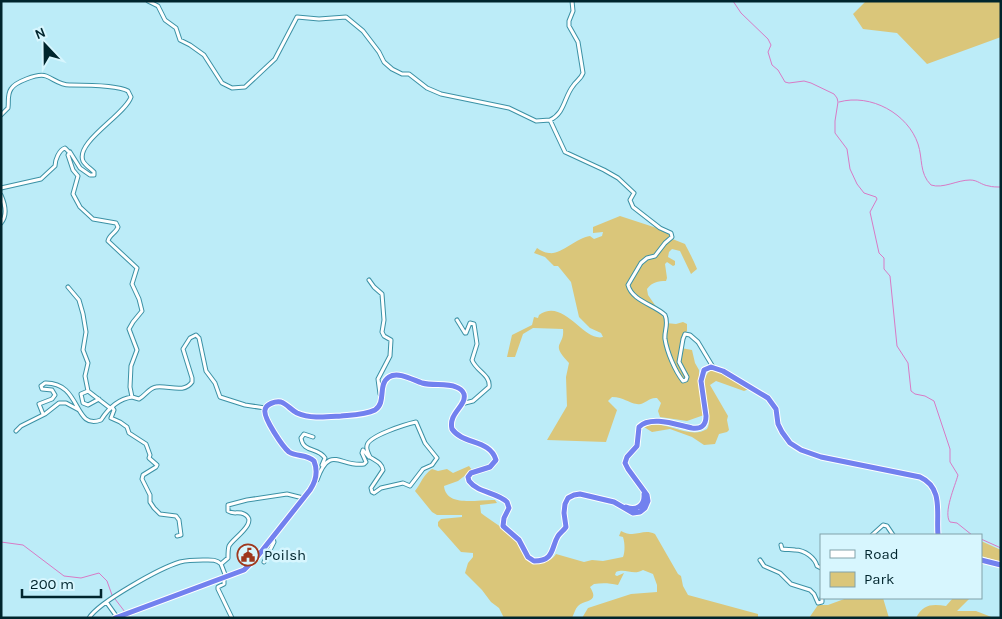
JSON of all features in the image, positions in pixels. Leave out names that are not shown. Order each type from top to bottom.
[{"type":"highway","points":[[116,617],[225,578],[247,568],[310,490],[315,481],[316,474],[314,461],[308,456],[292,453],[285,448],[267,420],[265,408],[272,403],[280,402],[302,415],[327,418],[372,411],[379,406],[382,399],[382,387],[385,381],[391,376],[397,375],[430,384],[456,387],[462,391],[464,395],[461,404],[451,419],[453,430],[461,437],[486,446],[496,460],[490,467],[471,473],[468,477],[469,481],[476,488],[501,497],[507,502],[509,508],[503,520],[504,528],[519,540],[532,560],[536,562],[542,560],[553,551],[557,537],[566,527],[564,508],[570,496],[582,495],[614,502],[633,513],[644,510],[648,499],[625,463],[627,456],[638,444],[639,428],[645,423],[652,422],[692,428],[703,426],[706,422],[706,416],[702,377],[704,370],[712,367],[723,371],[770,400],[776,408],[778,424],[782,432],[790,443],[801,450],[821,457],[920,477],[928,481],[934,488],[938,499],[938,534]]},
{"type":"highway","points":[[982,560],[1001,565]]},
{"type":"street","points":[[148,1],[158,6],[165,20],[176,28],[180,40],[190,44],[204,55],[220,80],[232,88],[245,87],[275,59],[297,17],[328,19],[342,16],[352,21],[363,31],[384,62],[392,69],[402,74],[409,74],[433,91],[503,106],[536,121],[550,120],[558,115],[571,87],[582,77],[578,42],[569,26],[573,11],[572,1]]},
{"type":"street","points":[[1,115],[8,108],[12,87],[19,82],[40,75],[68,85],[82,84],[122,88],[128,91],[130,97],[127,106],[104,126],[82,151],[82,160],[94,172],[94,175],[90,175],[80,168],[65,148],[60,151],[53,169],[41,179],[1,188]]},
{"type":"street","points":[[550,120],[565,152],[618,178],[634,193],[630,200],[633,207],[660,228],[671,232],[672,237],[655,256],[647,258],[641,263],[628,284],[629,288],[642,301],[665,315],[667,322],[666,341],[672,360],[683,381],[687,377],[679,362],[685,334],[690,334],[698,342],[712,367]]},
{"type":"street","points":[[69,152],[70,162],[78,176],[73,191],[75,200],[93,219],[116,222],[117,230],[109,237],[108,241],[137,268],[132,284],[142,311],[132,322],[129,330],[137,350],[131,366],[130,386],[132,397]]},
{"type":"street","points":[[1,195],[5,209],[4,219],[1,222]]},
{"type":"street","points":[[1,205],[5,209]]},
{"type":"street","points":[[369,280],[382,294],[384,320],[382,332],[384,336],[391,340],[390,356],[377,384],[382,399]]},
{"type":"street","points":[[68,287],[79,300],[83,314],[86,332],[83,350],[88,363],[85,376],[88,391],[114,410],[111,418],[127,427],[129,433],[142,440],[147,446],[149,458],[157,466],[143,475],[142,479],[154,508],[160,514],[176,516],[179,520],[181,535],[177,536]]},
{"type":"street","points":[[457,320],[465,333],[470,323],[474,324],[477,344],[472,360],[478,370],[489,379],[490,383],[490,387],[473,401],[461,404]]},
{"type":"street","points":[[43,414],[39,404],[52,399],[55,395],[52,390],[42,389],[41,386],[45,383],[58,384],[67,390],[85,419],[95,422],[101,420],[121,400],[132,397],[139,399],[145,396],[151,389],[157,387],[188,387],[192,382],[192,378],[183,349],[192,336],[196,335],[200,340],[206,371],[213,379],[220,397],[245,405],[265,408]]},
{"type":"street","points":[[88,391],[81,394],[84,403],[88,404],[99,398]]},
{"type":"street","points":[[16,432],[21,426],[61,402],[79,410]]},
{"type":"street","points":[[322,466],[328,461],[340,460],[360,465],[364,464],[366,462],[362,450],[370,457],[382,466],[383,470],[371,488],[374,493],[382,488],[403,483],[410,486],[422,469],[432,465],[437,458],[425,443],[416,422],[391,430],[369,442],[367,446],[370,457]]},
{"type":"street","points":[[310,490],[315,485],[325,458],[320,452],[306,448],[302,442],[301,438],[304,434],[313,437]]},
{"type":"street","points":[[221,564],[228,558],[231,542],[248,526],[246,516],[243,513],[232,514],[227,509],[228,505],[287,494],[303,498]]},
{"type":"street","points":[[873,534],[883,525],[887,526],[892,534]]},
{"type":"street","points":[[264,562],[274,542],[272,537]]},
{"type":"street","points":[[781,545],[782,549],[796,550],[812,557],[820,567]]},
{"type":"street","points":[[88,618],[92,612],[147,577],[182,562],[214,560],[221,564],[225,578],[224,583],[218,586],[218,589],[232,618]]},
{"type":"street","points":[[760,560],[764,566],[778,571],[791,584],[812,592],[818,603],[822,602],[822,599]]},
{"type":"street","points":[[107,603],[116,617]]},
{"type":"green space","points":[[866,1],[1001,1],[1001,37],[927,64],[897,33],[863,29],[853,14]]},
{"type":"green space","points":[[620,216],[669,232],[670,238],[685,244],[696,266],[697,269],[691,274],[680,251],[672,249],[668,257],[675,261],[675,265],[673,266],[667,262],[665,264],[666,281],[655,282],[647,289],[648,295],[666,323],[676,324],[683,322],[687,324],[687,331],[684,334],[681,348],[692,350],[699,370],[699,388],[704,415],[687,421],[660,417],[658,411],[661,403],[657,398],[640,404],[612,397],[608,401],[617,410],[606,442],[547,440],[567,406],[566,377],[569,363],[559,348],[563,329],[533,328],[523,334],[515,357],[507,357],[512,335],[532,325],[534,317],[538,318],[539,315],[548,311],[565,315],[588,333],[596,337],[603,337],[601,333],[590,328],[579,317],[571,282],[558,266],[554,266],[545,257],[534,253],[537,248],[554,253],[585,237],[590,236],[594,239],[602,236],[603,232],[593,233],[593,227]]},
{"type":"green space","points":[[711,370],[716,370],[749,389],[744,391],[716,381],[710,385],[728,416],[729,430],[719,434],[715,444],[704,445],[692,437],[670,429],[652,432],[644,427],[660,425],[692,432],[700,432],[707,429],[709,415],[704,382],[706,375]]},
{"type":"green space","points":[[469,466],[472,470],[458,481],[444,486],[446,493],[457,500],[464,501],[495,500],[497,503],[480,505],[481,513],[517,539],[526,557],[531,562],[547,561],[556,554],[584,562],[623,557],[624,539],[619,536],[621,531],[631,534],[650,532],[655,534],[681,576],[683,586],[688,595],[758,614],[758,618],[582,618],[588,608],[631,594],[657,592],[657,585],[653,574],[643,570],[639,572],[616,572],[615,575],[617,576],[624,573],[618,585],[594,584],[590,587],[593,592],[592,598],[578,606],[572,618],[504,618],[499,608],[491,602],[465,573],[473,553],[461,552],[438,526],[438,522],[441,519],[462,517],[462,515],[437,515],[432,512],[415,491],[432,469],[438,471],[447,469],[453,473]]},
{"type":"green space","points":[[982,541],[1001,550],[1001,562],[982,556]]},
{"type":"green space","points":[[844,599],[883,599],[889,618],[809,618],[818,605],[828,605]]},
{"type":"green space","points":[[952,599],[969,599],[957,611],[976,611],[994,618],[916,618],[928,606],[946,606]]},
{"type":"waterway","points":[[733,1],[741,13],[768,39],[771,45],[768,52],[772,65],[778,70],[785,82],[804,81],[811,83],[834,94],[837,98],[835,133],[847,149],[850,169],[857,184],[864,193],[877,199],[870,212],[879,253],[884,258],[884,269],[890,276],[897,346],[908,363],[911,391],[934,401],[950,449],[950,462],[958,475],[952,492],[948,518],[950,522],[957,523],[971,534]]},
{"type":"waterway","points":[[839,102],[851,100],[875,103],[897,115],[913,133],[920,150],[923,171],[931,185],[940,186],[970,180],[993,187],[1001,187]]},
{"type":"waterway","points":[[982,539],[1001,548]]},
{"type":"waterway","points":[[1,542],[23,545],[64,576],[81,578],[99,573],[107,581],[112,595],[125,612]]},
{"type":"place","name":"Poilsh","points":[[248,555]]}]
